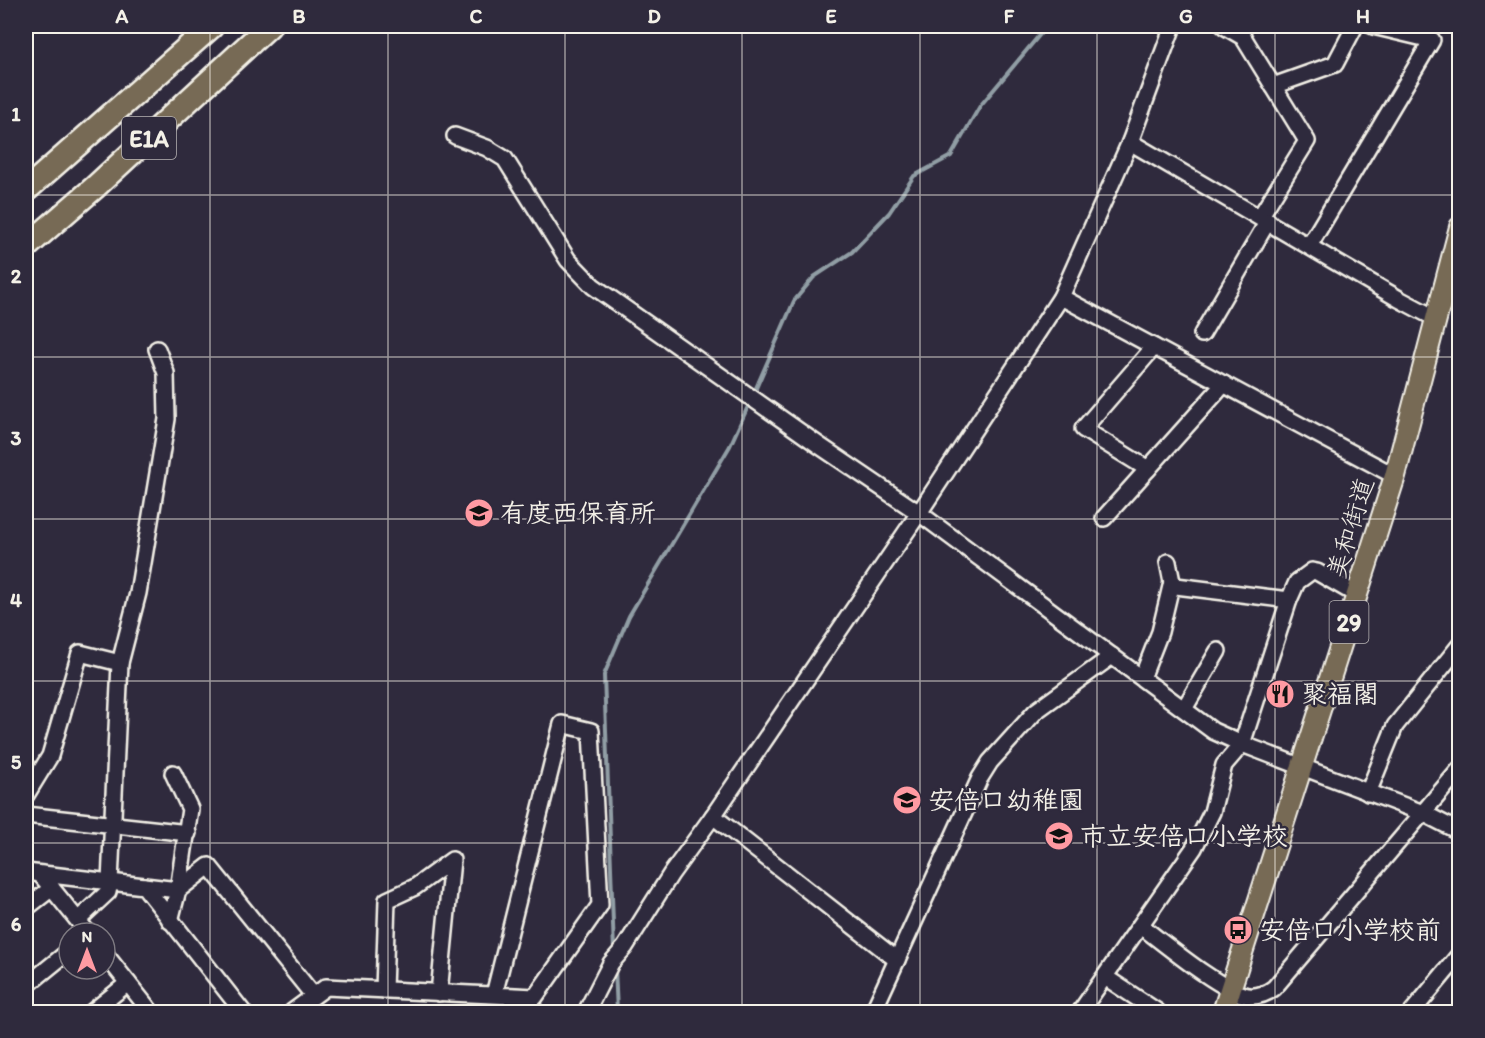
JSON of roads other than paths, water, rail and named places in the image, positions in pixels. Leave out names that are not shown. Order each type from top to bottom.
[{"type":"highway","name":"E1A","points":[[26,190],[212,26]]},
{"type":"highway","name":"E1A","points":[[26,247],[94,188],[269,26]]},
{"type":"main road","name":"美和街道","points":[[1223,1012],[1395,476],[1436,318],[1451,296],[1460,227]]},
{"type":"street","points":[[586,1012],[611,963],[919,513],[1061,297],[1130,142],[1173,26]]},
{"type":"street","points":[[1202,334],[1307,141],[1243,37],[1224,26]]},
{"type":"street","points":[[1273,86],[1335,64],[1355,26]]},
{"type":"street","points":[[1309,246],[1432,40],[1418,31],[1373,26]]},
{"type":"street","points":[[455,136],[487,148],[505,159],[568,260],[593,286],[919,513],[1213,731],[1423,813],[1460,832]]},
{"type":"street","points":[[1130,142],[1399,299],[1436,318]]},
{"type":"street","points":[[1061,297],[1395,476]]},
{"type":"street","points":[[1148,469],[1083,429],[1154,347]]},
{"type":"street","points":[[41,875],[78,920],[108,892],[120,663],[138,593],[167,419],[166,373],[157,349]]},
{"type":"street","points":[[1104,518],[1224,384]]},
{"type":"street","points":[[1142,678],[1160,632],[1172,582],[1168,562]]},
{"type":"street","points":[[1080,1012],[1194,848],[1212,812],[1224,765],[1242,744],[1297,582],[1312,571],[1317,572],[1357,595]]},
{"type":"street","points":[[1172,582],[1176,586],[1289,600]]},
{"type":"street","points":[[1368,793],[1395,726],[1460,645]]},
{"type":"street","points":[[1184,710],[1218,651]]},
{"type":"street","points":[[26,795],[50,756],[80,653],[120,663]]},
{"type":"street","points":[[873,1012],[980,778],[990,762],[1036,711],[1112,656]]},
{"type":"street","points":[[291,1012],[326,987],[535,997],[600,905],[591,731],[562,724],[494,995]]},
{"type":"street","points":[[1141,927],[1230,990],[1248,996],[1264,994],[1274,988],[1460,769]]},
{"type":"street","points":[[170,921],[178,890],[190,809],[174,773]]},
{"type":"street","points":[[26,815],[188,833]]},
{"type":"street","points":[[713,816],[897,960]]},
{"type":"street","points":[[384,990],[387,900],[414,887],[452,860],[439,993]]},
{"type":"street","points":[[26,872],[178,890],[209,866],[313,995]]},
{"type":"street","points":[[144,886],[243,1012]]},
{"type":"street","points":[[26,908],[52,888]]},
{"type":"street","points":[[1412,1012],[1460,954]]},
{"type":"street","points":[[26,986],[57,961]]},
{"type":"street","points":[[117,969],[151,1012]]},
{"type":"street","points":[[1105,977],[1158,1012]]},
{"type":"street","points":[[92,1012],[128,983]]},
{"type":"waterway","points":[[753,395],[794,301],[814,277],[852,252],[889,213],[914,176],[951,156],[980,106],[1047,26]]},
{"type":"waterway","points":[[614,951],[604,675],[629,616],[730,446],[750,402]]},
{"type":"waterway","points":[[615,968],[617,1012]]},
{"type":"place","name":"有度西保育所","points":[[479,513]]},
{"type":"place","name":"聚福閣","points":[[1280,694]]},
{"type":"place","name":"安倍口幼稚園","points":[[907,800]]},
{"type":"place","name":"市立安倍口小学校","points":[[1059,836]]},
{"type":"place","name":"安倍口小学校前","points":[[1238,930]]}]
